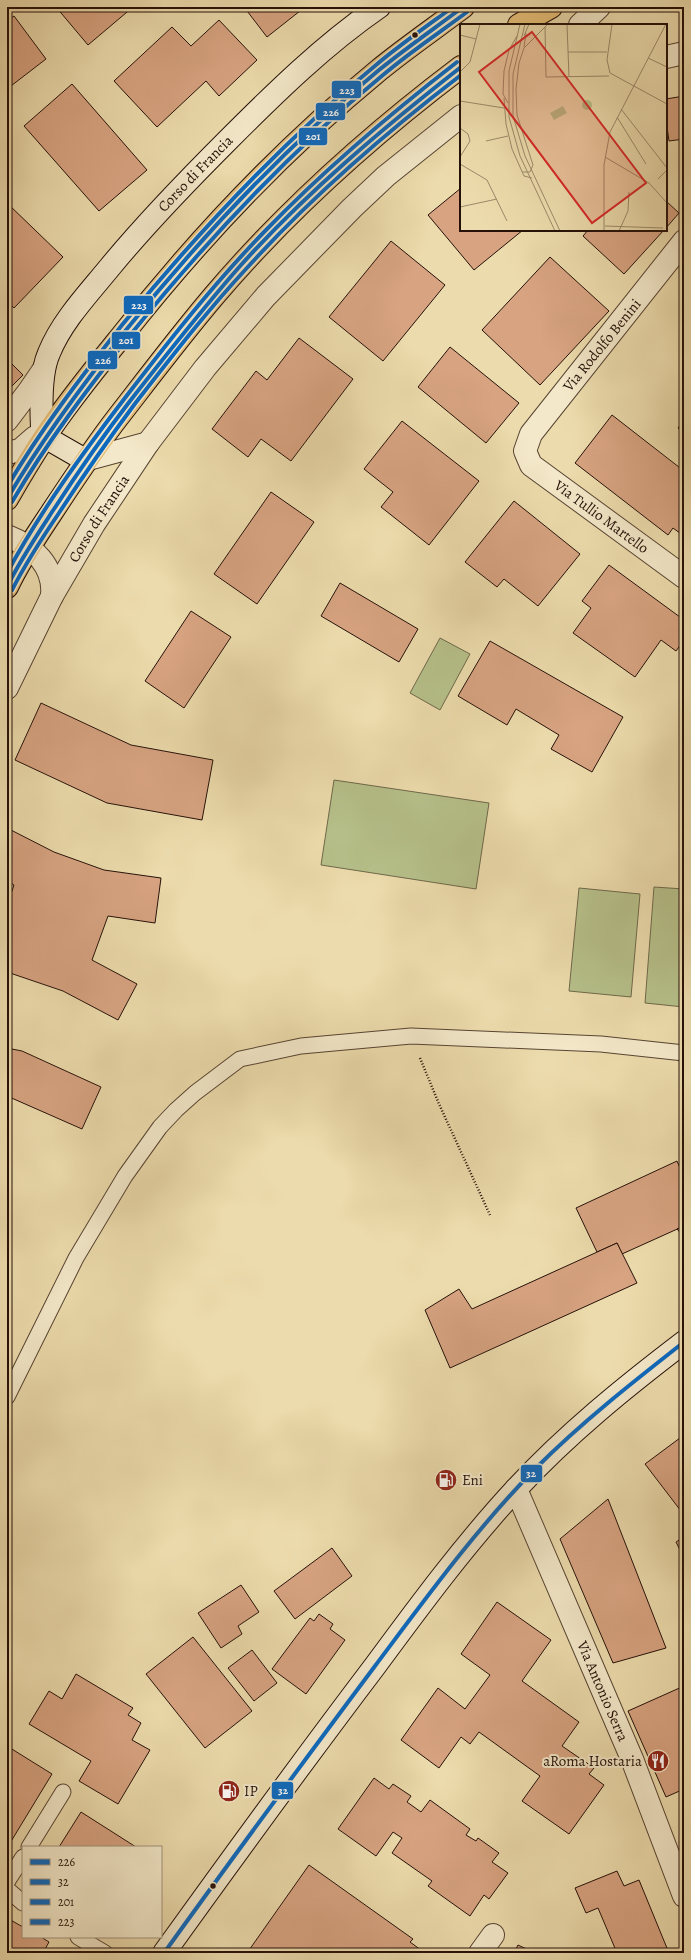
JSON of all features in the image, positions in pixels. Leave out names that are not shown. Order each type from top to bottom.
[{"type":"main road","points":[[7,499],[45,438],[87,379],[152,297],[261,177],[325,117],[380,69],[463,7]]},
{"type":"main road","points":[[528,17],[552,7]]},
{"type":"main road","points":[[7,587],[28,549],[85,460],[140,388],[214,296],[272,233],[374,136],[460,68]]},
{"type":"street","name":"Corso di Francia","points":[[7,420],[30,391],[44,368],[54,342],[83,300],[125,249],[171,199],[271,97],[351,27],[379,7]]},
{"type":"street","points":[[581,24],[600,7]]},
{"type":"street","points":[[667,57],[684,53]]},
{"type":"street","name":"Corso di Francia","points":[[7,688],[52,596],[94,524],[148,443],[205,368],[266,296],[386,176],[460,117]]},
{"type":"street","name":"Via Rodolfo Benini","points":[[525,451],[531,434],[684,241]]},
{"type":"street","name":"Corso di Francia","points":[[44,368],[41,414],[42,428],[45,438]]},
{"type":"street","points":[[7,453],[20,450],[35,437],[45,438],[85,460]]},
{"type":"street","name":"Corso di Francia","points":[[85,460],[148,443]]},
{"type":"street","name":"Via Tullio Martello","points":[[525,451],[531,464],[684,577]]},
{"type":"street","name":"Corso di Francia","points":[[7,536],[28,549],[47,566],[52,582],[52,596]]},
{"type":"street","points":[[164,1953],[286,1784],[460,1554],[516,1489],[553,1451],[594,1414],[647,1370],[684,1342]]},
{"type":"street","name":"Via Antonio Serra","points":[[516,1489],[632,1759],[684,1896]]},
{"type":"street","points":[[480,1953],[493,1935]]},
{"type":"lane","points":[[7,1397],[76,1258],[125,1176],[160,1127],[181,1106],[240,1059],[301,1046],[411,1036],[601,1044],[684,1053]]},
{"type":"lane","points":[[30,1846],[63,1792]]},
{"type":"lane","points":[[7,1882],[22,1859]]},
{"type":"lane","points":[[7,1889],[22,1902]]},
{"type":"lane","points":[[80,1938],[105,1953]]},
{"type":"path","points":[[411,1036],[439,1104],[490,1214]]},
{"type":"green space","points":[[440,638],[470,654],[440,710],[410,693]]},
{"type":"green space","points":[[334,780],[489,803],[476,889],[321,865]]},
{"type":"green space","points":[[654,887],[684,889],[684,1007],[645,1003]]},
{"type":"green space","points":[[579,888],[640,894],[631,997],[569,991]]},
{"type":"building","points":[[56,7],[133,7],[88,45]]},
{"type":"building","points":[[244,7],[305,7],[267,37]]},
{"type":"building","points":[[14,16],[46,59],[7,89],[7,21]]},
{"type":"building","points":[[219,20],[257,60],[219,96],[206,81],[157,127],[114,81],[172,27],[191,46]]},
{"type":"building","points":[[72,84],[147,170],[99,211],[24,126]]},
{"type":"building","points":[[684,96],[684,139],[669,141],[667,127],[667,99]]},
{"type":"building","points":[[460,189],[460,231],[522,231],[474,270],[428,215]]},
{"type":"building","points":[[667,202],[679,213],[667,227]]},
{"type":"building","points":[[7,203],[63,257],[14,308],[7,301]]},
{"type":"building","points":[[587,231],[663,231],[624,274],[583,236]]},
{"type":"building","points":[[391,241],[445,285],[383,361],[329,317]]},
{"type":"building","points":[[550,257],[609,311],[540,385],[482,330]]},
{"type":"building","points":[[299,338],[353,379],[291,461],[261,439],[248,457],[212,429],[256,371],[267,380]]},
{"type":"building","points":[[450,347],[519,403],[486,443],[418,387]]},
{"type":"building","points":[[7,359],[23,375],[7,391]]},
{"type":"building","points":[[612,415],[684,471],[684,536],[673,528],[668,535],[575,463]]},
{"type":"building","points":[[684,420],[684,433],[678,428]]},
{"type":"building","points":[[402,421],[479,481],[429,545],[381,507],[393,492],[364,469]]},
{"type":"building","points":[[271,492],[314,522],[257,604],[214,574]]},
{"type":"building","points":[[514,501],[580,554],[538,606],[504,579],[497,587],[465,562]]},
{"type":"building","points":[[609,565],[684,620],[684,640],[676,651],[661,640],[635,677],[573,633],[591,608],[582,601]]},
{"type":"building","points":[[340,583],[418,629],[399,662],[321,616]]},
{"type":"building","points":[[191,611],[231,637],[184,708],[145,681]]},
{"type":"building","points":[[490,641],[623,717],[592,772],[551,749],[559,735],[516,709],[507,725],[458,696]]},
{"type":"building","points":[[41,703],[131,745],[213,760],[202,820],[107,803],[15,760]]},
{"type":"building","points":[[7,828],[54,852],[104,870],[161,878],[155,923],[108,916],[92,960],[137,984],[118,1020],[63,991],[7,972],[7,906],[14,885],[7,881]]},
{"type":"building","points":[[7,1048],[22,1051],[101,1087],[82,1129],[7,1096]]},
{"type":"building","points":[[677,1161],[684,1177],[684,1226],[622,1254],[617,1243],[597,1252],[576,1208]]},
{"type":"building","points":[[7,1169],[11,1170],[7,1186]]},
{"type":"building","points":[[684,1226],[684,1237],[677,1229]]},
{"type":"building","points":[[617,1243],[637,1283],[450,1368],[425,1310],[459,1289],[472,1309]]},
{"type":"building","points":[[684,1435],[684,1515],[645,1464]]},
{"type":"building","points":[[608,1499],[666,1648],[613,1663],[560,1539]]},
{"type":"building","points":[[684,1537],[684,1558],[676,1542]]},
{"type":"building","points":[[332,1548],[352,1576],[295,1619],[274,1591]]},
{"type":"building","points":[[241,1585],[259,1612],[238,1626],[242,1634],[221,1648],[198,1613]]},
{"type":"building","points":[[497,1602],[551,1640],[522,1681],[579,1722],[562,1746],[594,1768],[589,1774],[604,1785],[569,1834],[522,1801],[540,1776],[479,1732],[470,1744],[461,1737],[439,1768],[401,1740],[438,1688],[465,1709],[490,1675],[461,1654]]},
{"type":"building","points":[[319,1614],[333,1624],[330,1629],[345,1640],[306,1694],[272,1669],[310,1618],[314,1621]]},
{"type":"building","points":[[193,1637],[252,1711],[205,1748],[146,1674]]},
{"type":"building","points":[[252,1650],[277,1683],[254,1701],[228,1668]]},
{"type":"building","points":[[76,1674],[133,1708],[128,1715],[141,1723],[132,1740],[150,1750],[118,1804],[79,1781],[91,1761],[29,1724],[49,1691],[62,1699]]},
{"type":"building","points":[[684,1686],[684,1789],[666,1797],[628,1711]]},
{"type":"building","points":[[7,1746],[52,1774],[7,1848]]},
{"type":"building","points":[[374,1778],[389,1789],[393,1784],[411,1796],[407,1802],[421,1812],[430,1800],[470,1829],[466,1835],[476,1841],[478,1838],[499,1853],[492,1862],[508,1873],[489,1899],[484,1895],[470,1916],[428,1886],[432,1881],[392,1853],[402,1838],[393,1832],[376,1856],[338,1829]]},
{"type":"building","points":[[81,1812],[134,1846],[60,1846]]},
{"type":"building","points":[[684,1840],[684,1853],[679,1842]]},
{"type":"building","points":[[309,1865],[413,1939],[410,1942],[425,1953],[247,1953]]},
{"type":"building","points":[[617,1871],[624,1886],[639,1880],[669,1953],[617,1953],[598,1908],[586,1913],[575,1888]]},
{"type":"building","points":[[7,1918],[22,1926],[22,1938],[43,1938],[49,1942],[43,1953],[7,1953]]},
{"type":"building","points":[[518,1945],[535,1953],[514,1953]]},
{"type":"transit line","name":"223","points":[[7,487],[62,404],[122,325],[211,222],[275,156],[341,94],[395,50],[453,7]]},
{"type":"transit line","name":"226","points":[[7,499],[49,433],[94,371],[155,295],[215,227],[278,161],[344,99],[389,62],[463,7]]},
{"type":"transit line","name":"201","points":[[12,502],[39,458],[99,375],[160,299],[219,231],[282,166],[348,104],[404,58],[467,12]]},
{"type":"transit line","name":"223","points":[[7,573],[34,526],[64,481],[128,394],[212,289],[248,249],[311,185],[383,122],[457,62]]},
{"type":"transit line","name":"226","points":[[7,587],[17,567],[35,538],[100,441],[198,315],[241,265],[319,186],[403,113],[460,68]]},
{"type":"transit line","name":"201","points":[[12,590],[40,541],[105,445],[188,336],[231,285],[271,242],[349,167],[376,143],[460,76]]},
{"type":"transit line","name":"32","points":[[164,1953],[413,1615],[452,1564],[493,1515],[553,1451],[627,1387],[684,1342]]},
{"type":"place","name":"Eni","points":[[446,1480]]},
{"type":"place","name":"aRoma Hostaria","points":[[658,1761]]},
{"type":"place","name":"IP","points":[[229,1791]]}]
